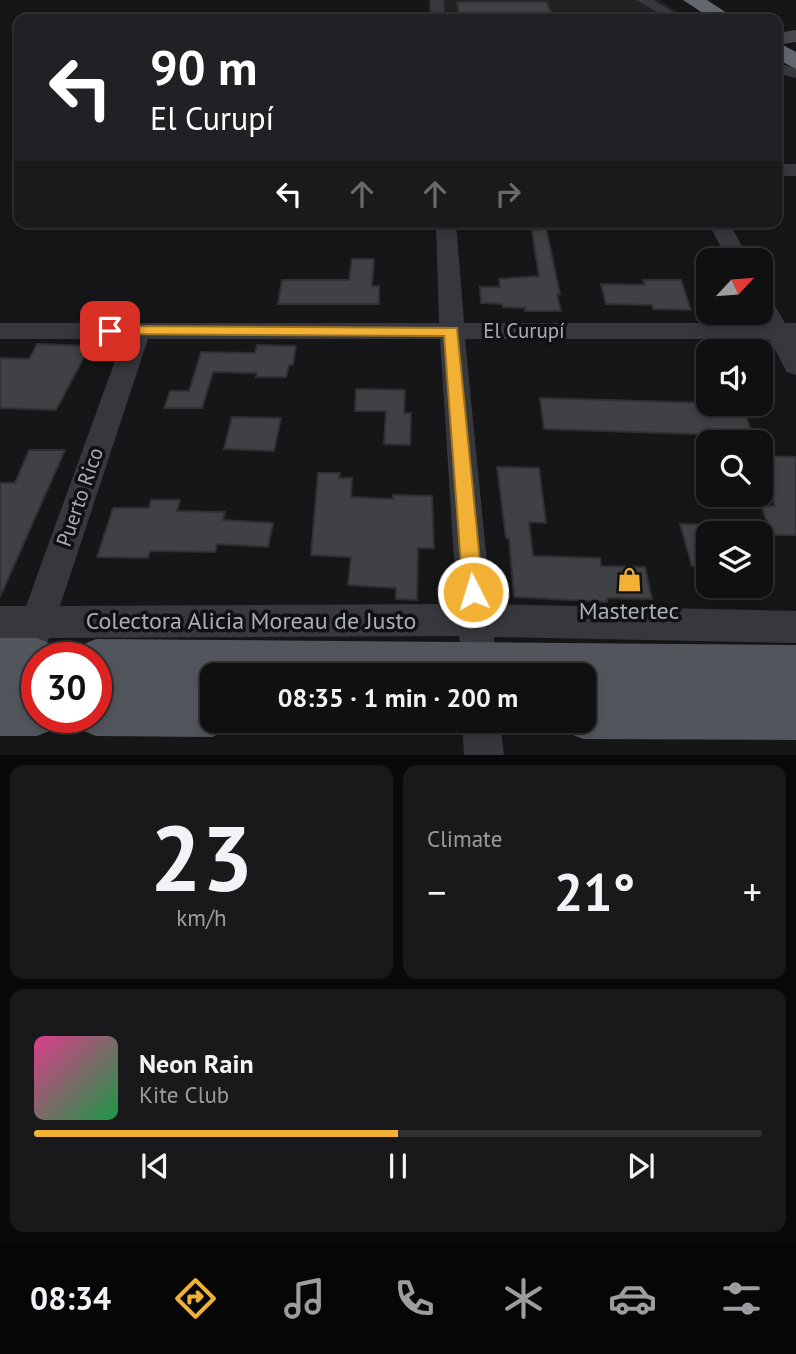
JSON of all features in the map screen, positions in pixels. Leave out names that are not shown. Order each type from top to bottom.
[{"type":"highway","points":[[693,0],[717,14]]},
{"type":"main road","points":[[112,665],[478,655],[796,671]]},
{"type":"main road","points":[[112,708],[200,709]]},
{"type":"main road","points":[[596,711],[796,712]]},
{"type":"street","points":[[642,0],[669,14]]},
{"type":"street","points":[[446,228],[478,655]]},
{"type":"street","points":[[721,228],[732,248]]},
{"type":"street","points":[[774,316],[787,332],[796,366]]},
{"type":"street","name":"El Curupí","points":[[0,331],[787,332]]},
{"type":"street","name":"Puerto Rico","points":[[19,665],[138,331]]},
{"type":"street","name":"Colectora Alicia Moreau de Justo","points":[[19,665],[478,655],[796,627]]},
{"type":"street","points":[[482,733],[484,755]]},
{"type":"shaded area","points":[[428,0],[659,0],[682,14],[429,14]]},
{"type":"building","points":[[457,2],[547,2],[552,14],[459,14]]},
{"type":"building","points":[[546,228],[561,311],[525,311],[525,308],[481,303],[480,287],[500,287],[499,279],[539,276],[532,231]]},
{"type":"building","points":[[352,259],[374,259],[372,286],[379,286],[379,304],[278,304],[282,280],[349,280]]},
{"type":"building","points":[[643,280],[681,280],[691,310],[653,309],[652,305],[606,304],[601,284],[645,285]]},
{"type":"building","points":[[37,344],[90,346],[56,410],[0,408],[0,358],[29,359]]},
{"type":"building","points":[[257,345],[296,346],[293,365],[289,365],[286,377],[213,372],[202,408],[164,408],[170,391],[189,391],[201,352],[255,353]]},
{"type":"building","points":[[356,389],[405,390],[404,413],[411,413],[410,445],[384,444],[386,411],[355,411]]},
{"type":"building","points":[[540,398],[696,403],[696,416],[746,416],[751,430],[696,430],[696,434],[544,429]]},
{"type":"building","points":[[232,417],[281,418],[274,451],[224,449]]},
{"type":"building","points":[[29,450],[65,450],[0,597],[0,483],[15,483]]},
{"type":"building","points":[[773,456],[796,457],[796,535],[773,535],[773,521],[767,521],[761,507],[775,506]]},
{"type":"building","points":[[497,467],[539,468],[546,523],[529,522],[533,556],[600,558],[601,566],[645,567],[652,599],[607,598],[607,602],[514,597],[509,538],[506,538]]},
{"type":"building","points":[[318,473],[340,473],[339,478],[352,478],[351,497],[393,499],[393,495],[432,496],[434,548],[418,548],[417,600],[396,599],[396,588],[348,585],[351,557],[311,555]]},
{"type":"building","points":[[151,500],[180,500],[177,511],[225,512],[223,520],[273,523],[268,547],[217,544],[215,552],[150,551],[148,558],[97,557],[113,508],[149,508]]},
{"type":"building","points":[[680,524],[696,525],[696,566],[692,566]]},
{"type":"place","name":"Mastertec","points":[[629,580]]},
{"type":"route","points":[[110,331],[452,331],[473,592]]}]
